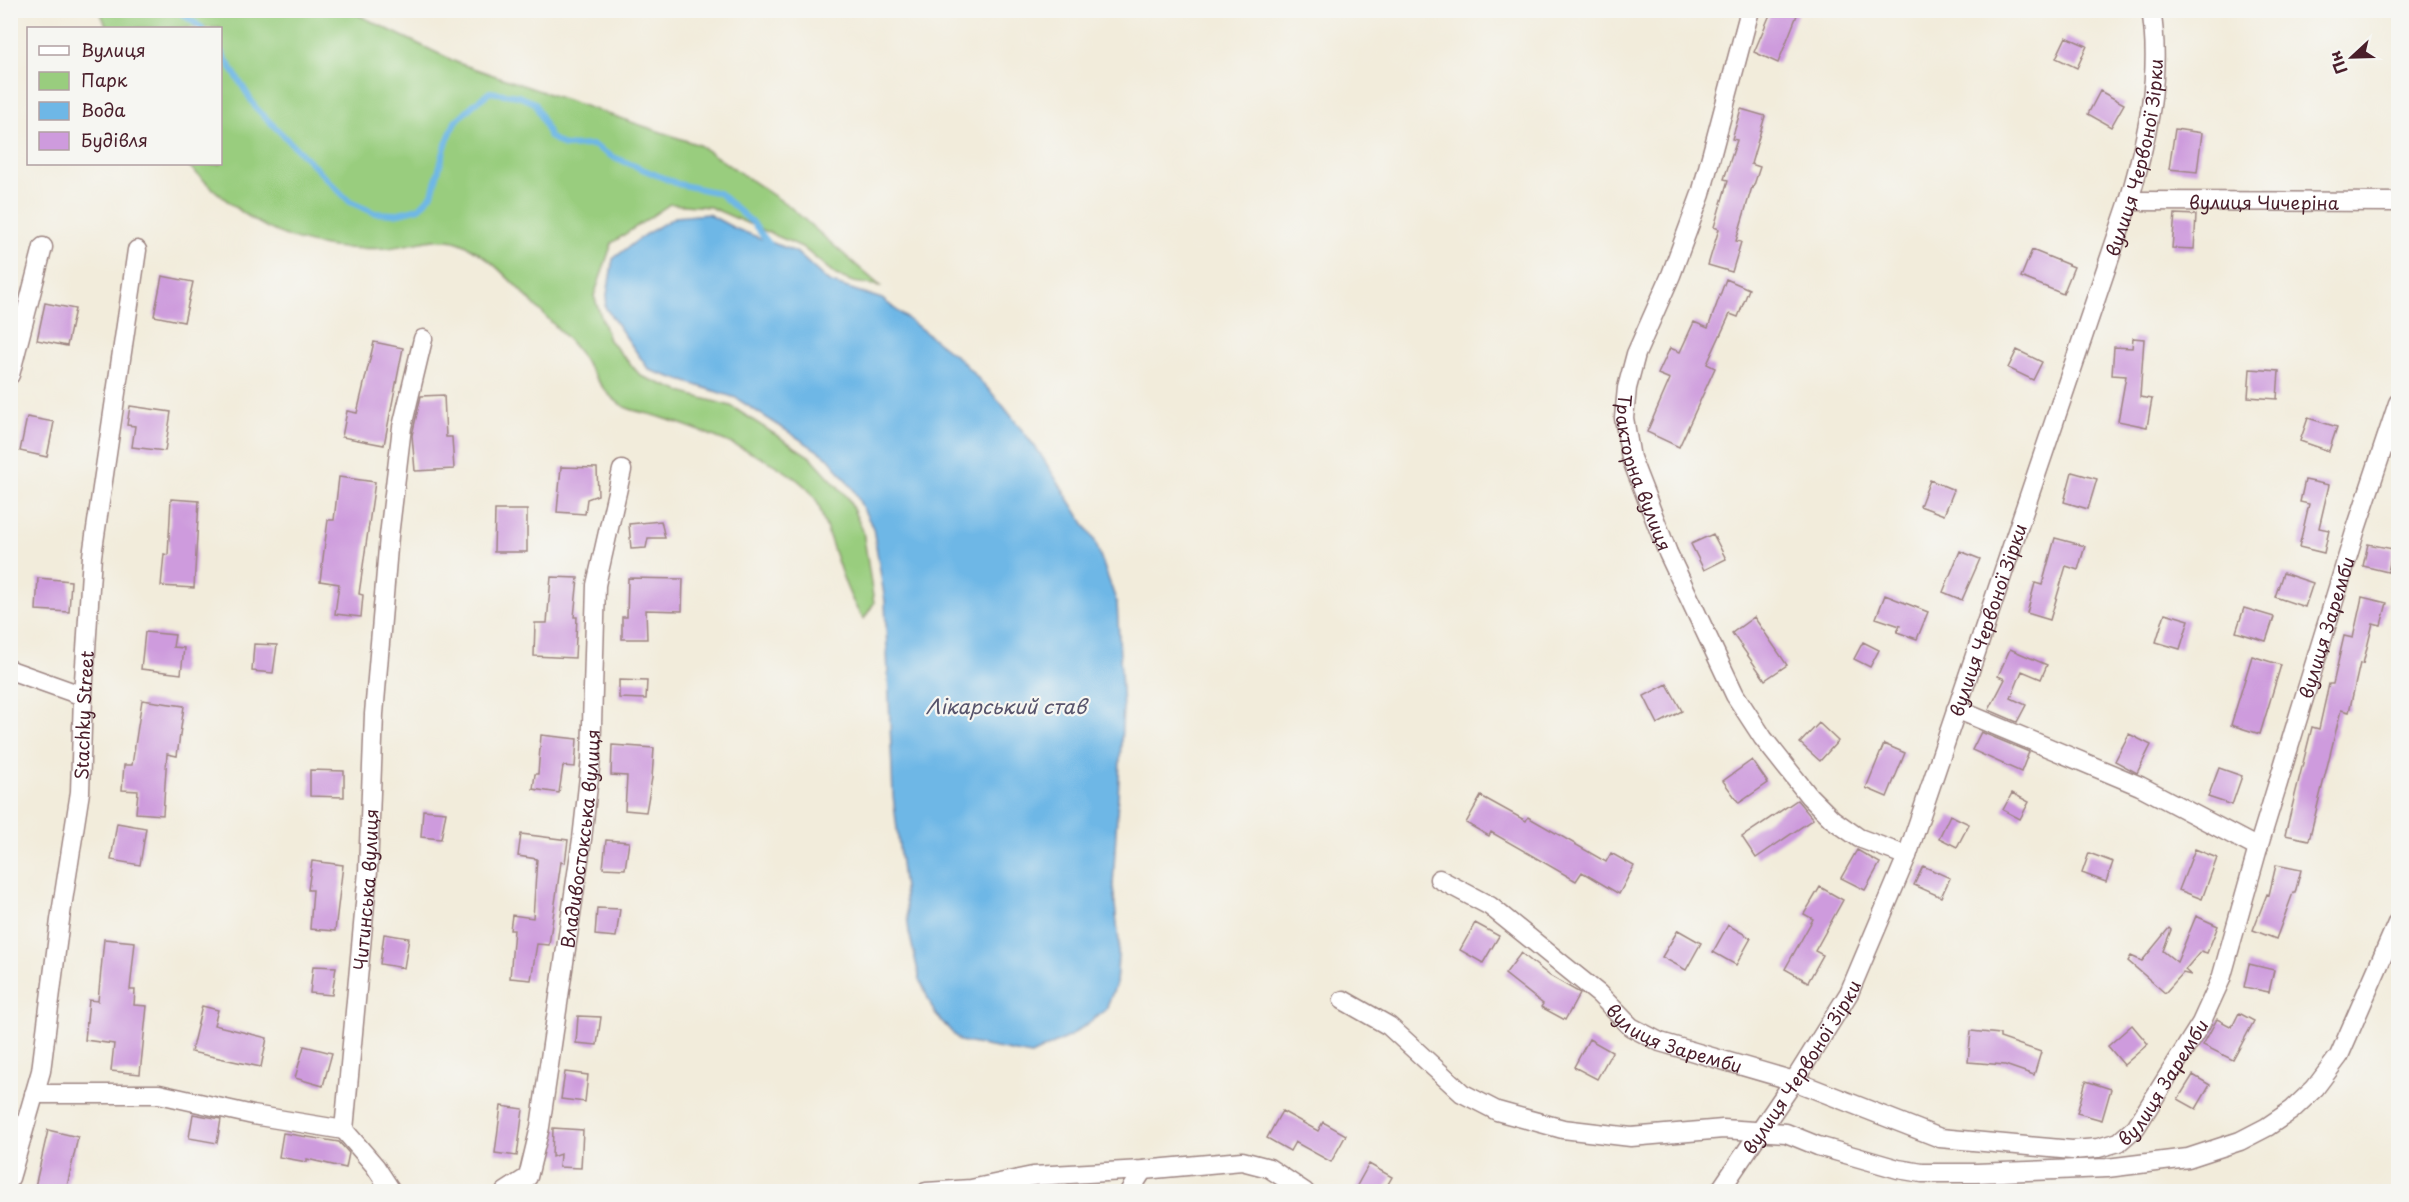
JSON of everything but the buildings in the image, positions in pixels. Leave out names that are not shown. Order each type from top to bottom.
[{"type":"street","name":"Тракторна вулиця","points":[[1750,10],[1701,194],[1671,275],[1636,354],[1627,388],[1624,418],[1630,458],[1672,563],[1735,695],[1763,738],[1809,796],[1832,819],[1859,838],[1907,856]]},
{"type":"street","name":"вулиця Червоної Зірки","points":[[1719,1191],[1794,1081],[1849,993],[1907,856],[2129,201],[2144,147],[2152,103],[2156,60],[2151,10]]},
{"type":"street","name":"вулиця Чичеріна","points":[[2129,201],[2398,202]]},
{"type":"street","points":[[10,375],[43,247]]},
{"type":"street","name":"Stachky Street","points":[[10,1178],[41,1071],[60,920],[80,792],[83,696],[92,556],[137,250]]},
{"type":"street","name":"Читинська вулиця","points":[[344,1130],[368,871],[374,714],[389,536],[402,427],[423,339]]},
{"type":"street","name":"вулиця Заремби","points":[[1439,879],[1490,906],[1599,994],[1631,1027],[1660,1042],[1794,1081],[1940,1138],[2072,1150],[2098,1148],[2119,1142],[2136,1127],[2201,1023],[2221,979],[2258,848],[2352,540],[2398,403]]},
{"type":"street","name":"Владивостокська вулиця","points":[[505,1191],[528,1177],[540,1126],[565,967],[591,759],[596,585],[622,470]]},
{"type":"street","points":[[10,670],[83,696]]},
{"type":"street","points":[[1956,710],[2140,786],[2258,848]]},
{"type":"street","points":[[1343,1000],[1389,1026],[1462,1093],[1497,1111],[1563,1129],[1631,1137],[1696,1130],[1786,1133],[1818,1146],[1922,1173],[2107,1167],[2188,1158],[2240,1141],[2267,1127],[2292,1110],[2315,1088],[2339,1056],[2398,921]]},
{"type":"street","points":[[34,1094],[159,1094],[254,1115],[344,1130],[375,1166],[392,1191]]},
{"type":"street","points":[[926,1191],[981,1189],[1033,1176],[1143,1170],[1242,1161],[1269,1168],[1305,1191]]},
{"type":"street","points":[[1129,1191],[1143,1170]]},
{"type":"green space","points":[[100,11],[350,11],[458,63],[699,145],[789,206],[880,286],[853,282],[836,275],[802,247],[710,207],[670,204],[612,243],[594,296],[609,340],[641,376],[687,394],[731,406],[812,458],[848,498],[863,531],[874,603],[864,619],[846,586],[818,503],[803,485],[787,472],[744,449],[677,423],[625,407],[602,387],[563,334],[500,270],[473,249],[454,241],[445,240],[387,248],[354,248],[326,246],[300,240],[276,232],[254,220],[210,186],[188,165],[222,165],[222,27],[107,27]]},
{"type":"water","name":"Лікарський став","points":[[708,214],[734,228],[796,252],[829,282],[882,299],[961,360],[1001,403],[1039,452],[1095,541],[1117,603],[1123,708],[1113,886],[1119,942],[1116,984],[1106,1010],[1070,1036],[1031,1055],[960,1041],[935,1014],[920,980],[909,932],[893,795],[885,601],[873,528],[853,489],[829,458],[736,398],[649,370],[605,307],[613,259],[644,235],[675,217]]},
{"type":"waterway","points":[[177,10],[201,27]]},
{"type":"waterway","points":[[222,53],[256,108],[350,202],[375,213],[395,214],[419,208],[432,194],[446,144],[455,122],[490,92],[518,96],[535,103],[550,137],[564,146],[593,145],[611,156],[678,184],[719,193],[753,223],[771,246]]}]
